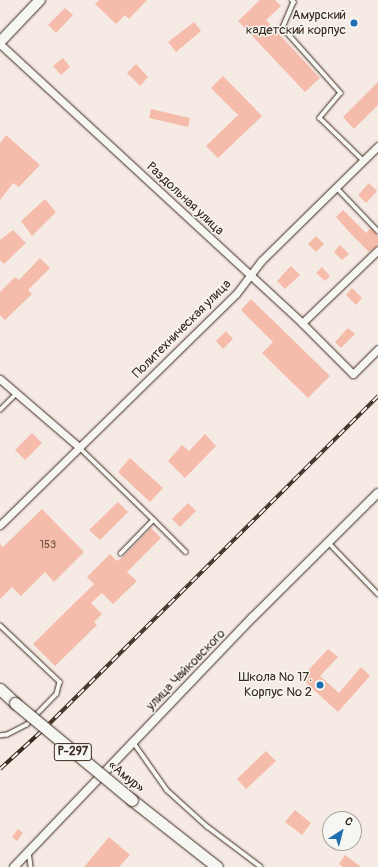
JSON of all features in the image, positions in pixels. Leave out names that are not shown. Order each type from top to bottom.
[{"type":"highway","name":"«Амур»","points":[[0,691],[132,800],[217,867]]},
{"type":"main road","points":[[0,43],[40,0]]},
{"type":"street","name":"Раздольная улица","points":[[0,43],[302,323],[353,374],[378,349]]},
{"type":"street","name":"Политехническая улица","points":[[0,525],[236,294],[250,275],[378,146]]},
{"type":"street","points":[[302,323],[378,250]]},
{"type":"street","points":[[0,379],[79,447]]},
{"type":"street","name":"улица Чайковского","points":[[14,867],[133,742],[328,542],[378,493]]},
{"type":"lane","points":[[292,0],[294,2],[283,28],[341,93],[320,118],[364,160]]},
{"type":"lane","points":[[336,188],[378,231]]},
{"type":"lane","points":[[0,410],[16,394]]},
{"type":"lane","points":[[79,447],[186,552]]},
{"type":"lane","points":[[121,554],[154,520]]},
{"type":"lane","points":[[328,542],[378,594]]},
{"type":"lane","points":[[0,625],[60,682],[57,694],[27,726],[7,735],[0,736]]},
{"type":"lane","points":[[133,742],[167,790],[208,827],[261,867]]},
{"type":"lane","points":[[28,851],[32,867]]},
{"type":"building","points":[[99,0],[147,0],[129,19],[125,15],[116,24],[95,4]]},
{"type":"building","points":[[260,0],[275,0],[281,6],[266,20],[320,78],[305,92],[238,21]]},
{"type":"building","points":[[65,8],[73,15],[56,33],[48,25]]},
{"type":"building","points":[[194,22],[201,31],[176,52],[168,42]]},
{"type":"building","points":[[63,58],[70,67],[61,75],[53,66]]},
{"type":"building","points":[[136,64],[148,77],[140,86],[127,73]]},
{"type":"building","points":[[223,76],[262,116],[218,158],[206,146],[238,115],[211,88]]},
{"type":"building","points":[[378,82],[378,105],[354,129],[343,117]]},
{"type":"building","points":[[151,109],[190,118],[188,127],[149,118]]},
{"type":"building","points":[[6,135],[40,165],[19,187],[13,183],[0,200],[0,143]]},
{"type":"building","points":[[369,183],[377,191],[366,203],[358,195]]},
{"type":"building","points":[[45,199],[56,212],[32,236],[21,221]]},
{"type":"building","points":[[343,210],[366,233],[371,228],[378,236],[378,245],[369,252],[352,235],[336,217]]},
{"type":"building","points":[[13,230],[26,243],[4,264],[0,260],[0,240]]},
{"type":"building","points":[[316,236],[324,244],[316,252],[308,244]]},
{"type":"building","points":[[340,245],[349,254],[342,260],[334,252]]},
{"type":"building","points":[[40,258],[50,268],[28,290],[32,294],[5,320],[0,315],[0,292],[15,277],[19,280]]},
{"type":"building","points":[[291,266],[300,275],[285,289],[277,281]]},
{"type":"building","points":[[322,267],[330,276],[325,281],[316,273]]},
{"type":"building","points":[[352,288],[362,298],[356,305],[346,295]]},
{"type":"building","points":[[251,299],[330,376],[308,398],[262,353],[273,342],[241,310]]},
{"type":"building","points":[[348,328],[355,334],[341,348],[335,342]]},
{"type":"building","points":[[226,331],[233,339],[223,349],[216,341]]},
{"type":"building","points":[[32,433],[42,443],[25,460],[15,450]]},
{"type":"building","points":[[205,434],[216,446],[185,478],[168,461],[182,445],[189,451]]},
{"type":"building","points":[[130,458],[163,488],[150,502],[118,472]]},
{"type":"building","points":[[118,502],[128,512],[100,540],[89,530]]},
{"type":"building","points":[[188,503],[196,511],[180,527],[172,519]]},
{"type":"building","points":[[42,509],[84,552],[54,582],[45,572],[21,596],[12,587],[0,599],[0,544],[3,547]]},
{"type":"building","points":[[151,528],[161,538],[127,572],[137,581],[113,604],[102,593],[91,603],[102,614],[94,622],[97,625],[55,666],[33,644],[94,584],[87,577],[110,554],[117,561],[123,557]]},
{"type":"building","name":"Школа № 17. Корпус № 2","points":[[328,649],[338,657],[320,676],[339,693],[361,667],[370,676],[338,712],[301,678]]},
{"type":"building","points":[[266,751],[276,761],[246,789],[237,779]]},
{"type":"building","points":[[295,810],[311,823],[302,835],[285,822]]},
{"type":"building","points":[[18,829],[23,833],[17,841],[12,837]]},
{"type":"building","points":[[109,837],[130,855],[119,867],[84,867]]},
{"type":"building","points":[[345,855],[361,867],[343,867],[339,864]]},
{"type":"railway","points":[[0,769],[44,729],[378,396]]},
{"type":"place","name":"Амурский кадетский корпус","points":[[354,23]]},
{"type":"place","name":"Школа № 17. Корпус № 2","points":[[320,685]]}]
